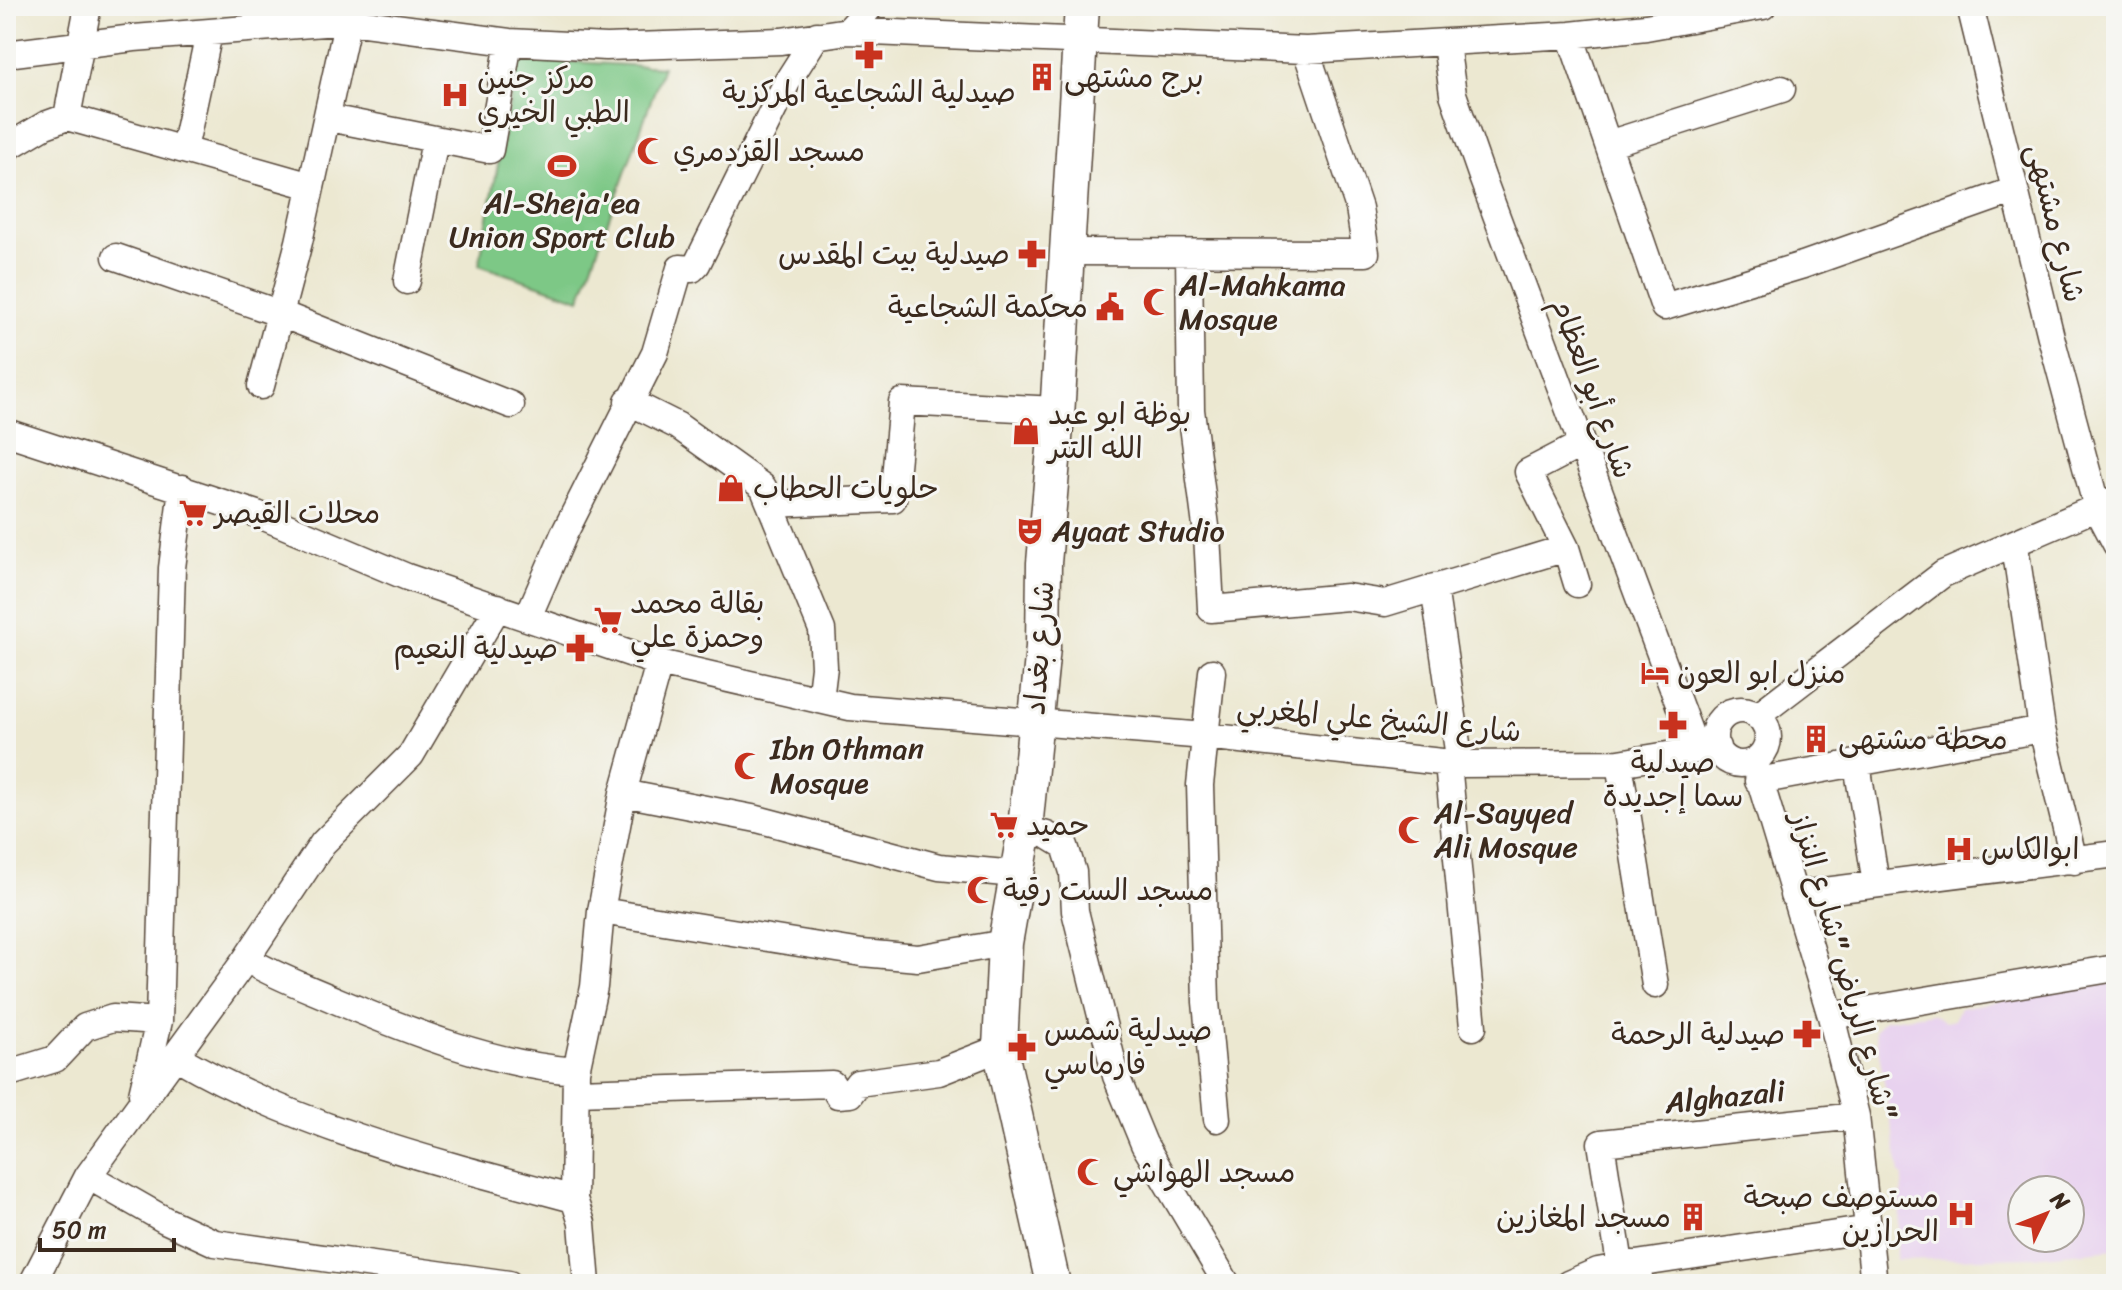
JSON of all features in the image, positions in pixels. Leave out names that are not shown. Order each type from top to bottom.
[{"type":"main road","name":"شارع بغداد","points":[[1053,1284],[1000,1048],[1005,943],[1025,829],[1035,721],[1080,22]]},
{"type":"street","points":[[67,117],[88,6]]},
{"type":"street","points":[[848,31],[871,6]]},
{"type":"street","points":[[6,54],[209,33],[350,13],[509,42],[606,47],[781,41],[848,31],[1080,22],[1306,50],[1570,35],[1646,27],[1763,6]]},
{"type":"street","name":"شارع مشتهى","points":[[1970,6],[2015,190],[2107,503],[2116,544]]},
{"type":"street","points":[[261,386],[329,118],[350,13]]},
{"type":"street","points":[[184,149],[209,33]]},
{"type":"street","points":[[528,617],[628,401],[655,353],[680,268],[692,269],[697,264],[787,82],[817,35]]},
{"type":"street","points":[[1570,35],[1664,307],[1803,265],[2015,190]]},
{"type":"street","points":[[329,118],[490,150],[509,42]]},
{"type":"street","name":"شارع أبو العظام","points":[[1446,44],[1453,94],[1580,445],[1706,749]]},
{"type":"street","points":[[1067,252],[1189,255],[1366,253],[1359,208],[1306,50]]},
{"type":"street","points":[[1608,144],[1782,89]]},
{"type":"street","points":[[6,148],[45,125],[67,117],[311,186]]},
{"type":"street","points":[[407,281],[435,141]]},
{"type":"street","points":[[1189,255],[1193,433],[1207,534],[1211,609],[1347,597],[1385,603],[1566,548]]},
{"type":"street","points":[[116,257],[281,314],[511,405]]},
{"type":"street","points":[[628,401],[678,426],[763,487],[822,630],[824,667],[820,700]]},
{"type":"street","points":[[770,504],[893,499],[902,402],[1057,410]]},
{"type":"street","name":"شارع الشيخ علي المغربي","points":[[6,432],[257,514],[407,577],[659,663],[820,700],[927,714],[1205,736],[1454,764],[1619,763],[1706,749]]},
{"type":"street","points":[[1577,584],[1566,548],[1528,472],[1580,445]]},
{"type":"street","points":[[136,1113],[150,1069],[159,1021],[172,568],[182,488]]},
{"type":"street","points":[[1757,716],[1943,574],[2015,546],[2107,503]]},
{"type":"street","points":[[2015,546],[2042,729],[2074,861]]},
{"type":"street","points":[[1434,587],[1454,764],[1473,1027]]},
{"type":"street","points":[[32,1284],[88,1176],[177,1057],[323,843],[411,755],[498,607]]},
{"type":"street","points":[[587,1284],[582,1223],[574,1199],[576,1082],[594,987],[601,911],[623,793],[659,663]]},
{"type":"street","points":[[1212,672],[1200,785],[1206,1002],[1217,1119]]},
{"type":"street","points":[[1756,771],[1768,739],[1767,730],[1757,716],[1741,711],[1725,716],[1706,749],[1756,771],[1857,764],[2042,729]]},
{"type":"street","points":[[1619,763],[1655,985]]},
{"type":"street","points":[[1857,764],[1876,884]]},
{"type":"street","name":"شارع الرياض \"شارع النزاز\"","points":[[1756,771],[1831,1016],[1856,1116],[1874,1284]]},
{"type":"street","points":[[623,793],[757,819],[939,867],[1016,874]]},
{"type":"street","points":[[1025,829],[1047,835],[1065,846],[1073,872],[1075,911],[1116,1076],[1144,1144],[1227,1284]]},
{"type":"street","points":[[1793,895],[1997,866],[2074,861],[2116,854]]},
{"type":"street","points":[[601,911],[862,953],[918,958],[1005,943]]},
{"type":"street","points":[[246,959],[268,972],[393,1025],[576,1082],[832,1084],[838,1095],[844,1095],[850,1094],[858,1083],[939,1072],[1000,1048]]},
{"type":"street","points":[[1831,1016],[2116,968]]},
{"type":"street","points":[[6,1074],[55,1059],[85,1027],[113,1018],[159,1021]]},
{"type":"street","points":[[177,1057],[225,1084],[320,1122],[438,1163],[574,1199]]},
{"type":"street","name":"Alghazali","points":[[1638,1274],[1620,1264],[1601,1143],[1856,1116]]},
{"type":"street","points":[[88,1176],[165,1220],[215,1243],[509,1284]]},
{"type":"street","points":[[1568,1284],[1598,1271],[1638,1274],[1870,1229]]},
{"type":"shaded area","points":[[2116,980],[2116,1249],[2086,1252],[2086,1174],[2006,1174],[2006,1254],[2064,1254],[1896,1260],[1903,1175],[1900,1174],[1875,1030],[1884,1020],[1933,1013],[1945,1022],[1954,1020],[1960,1008]]},
{"type":"green space","name":"Al-Sheja'ea Union Sport Club","points":[[518,59],[663,67],[580,299],[479,265]]},
{"type":"place","name":"صيدلية الشجاعية المركزية","points":[[869,55]]},
{"type":"place","name":"برج مشتهى","points":[[1042,77]]},
{"type":"place","name":"مركز جنين الطبي الخيري","points":[[455,95]]},
{"type":"place","name":"مسجد القزدمري","points":[[651,151]]},
{"type":"place","name":"Al-Sheja'ea Union Sport Club","points":[[562,166]]},
{"type":"place","name":"صيدلية بيت المقدس","points":[[1032,254]]},
{"type":"place","name":"Al-Mahkama Mosque","points":[[1157,302]]},
{"type":"place","name":"محكمة الشجاعية","points":[[1110,307]]},
{"type":"place","name":"بوظة ابو عبد الله التتر","points":[[1026,431]]},
{"type":"place","name":"حلويات الحطاب","points":[[731,488]]},
{"type":"place","name":"محلات القيصر","points":[[193,513]]},
{"type":"place","name":"Ayaat Studio","points":[[1030,531]]},
{"type":"place","name":"بقالة محمد وحمزة علي","points":[[608,620]]},
{"type":"place","name":"صيدلية النعيم","points":[[580,648]]},
{"type":"place","name":"منزل ابو العون","points":[[1655,673]]},
{"type":"place","name":"صيدلية سما إجديدة","points":[[1673,725]]},
{"type":"place","name":"محطة مشتهى","points":[[1816,739]]},
{"type":"place","name":"Ibn Othman Mosque","points":[[748,766]]},
{"type":"place","name":"حميد","points":[[1004,825]]},
{"type":"place","name":"Al-Sayyed Ali Mosque","points":[[1412,830]]},
{"type":"place","name":"ابوالكاس","points":[[1959,849]]},
{"type":"place","name":"مسجد الست رقية","points":[[981,890]]},
{"type":"place","name":"صيدلية الرحمة","points":[[1807,1034]]},
{"type":"place","name":"صيدلية شمس فارماسي","points":[[1022,1047]]},
{"type":"place","name":"مسجد الهواشي","points":[[1091,1172]]},
{"type":"place","name":"مستوصف صبحة الحرازين","points":[[1961,1214]]},
{"type":"place","name":"مسجد المغازين","points":[[1693,1217]]}]
